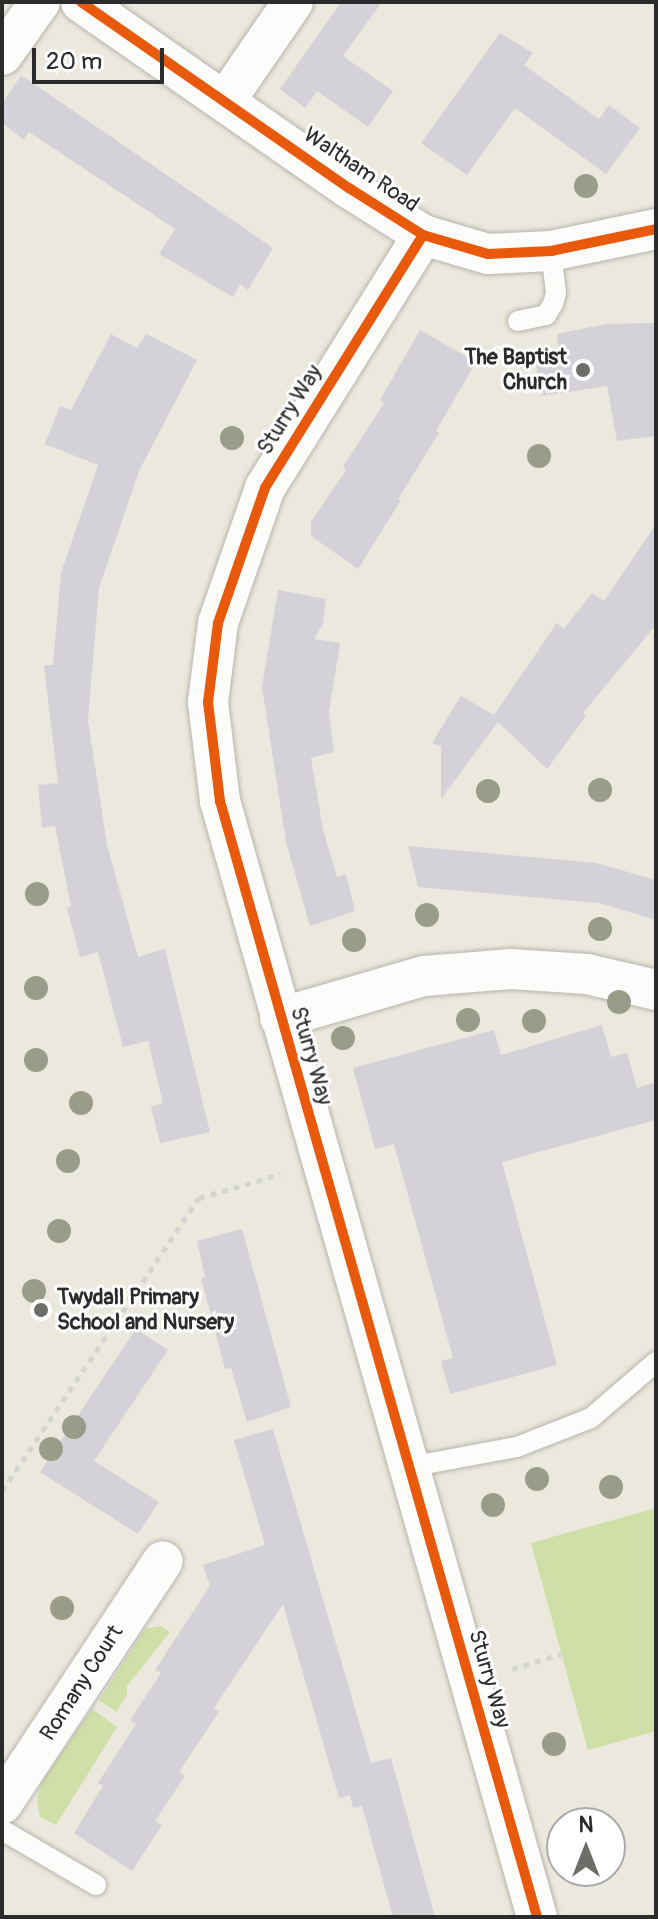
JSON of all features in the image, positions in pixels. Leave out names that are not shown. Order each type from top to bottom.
[{"type":"street","points":[[2,55],[40,2]]},
{"type":"street","name":"Waltham Road","points":[[81,2],[423,235],[488,254],[551,251],[656,229]]},
{"type":"street","points":[[225,101],[293,2]]},
{"type":"street","name":"Sturry Way","points":[[423,235],[265,488],[218,623],[208,702],[220,801],[320,1162],[537,1917]]},
{"type":"street","points":[[280,1018],[424,976],[511,969],[587,974],[656,990]]},
{"type":"street","name":"Romany Court","points":[[2,1804],[163,1561]]},
{"type":"lane","points":[[518,321],[546,315],[553,304],[556,293],[551,251]]},
{"type":"lane","points":[[409,1467],[517,1447],[591,1418],[656,1362]]},
{"type":"lane","points":[[2,1830],[96,1885]]},
{"type":"path","points":[[2,1491],[199,1198],[320,1162]]},
{"type":"path","points":[[469,1683],[561,1654]]},
{"type":"green space","points":[[656,1508],[656,1731],[588,1750],[531,1543]]},
{"type":"green space","points":[[161,1626],[170,1632],[127,1686],[127,1695],[116,1712],[99,1700],[145,1629]]},
{"type":"green space","points":[[92,1709],[117,1727],[56,1825],[40,1817],[37,1800],[41,1783]]},
{"type":"building","points":[[341,2],[382,2],[343,56],[393,91],[368,127],[317,91],[305,108],[280,89]]},
{"type":"building","points":[[500,33],[533,53],[524,65],[599,119],[609,105],[640,128],[606,174],[515,108],[467,175],[421,143]]},
{"type":"building","points":[[21,75],[273,248],[248,290],[240,284],[233,297],[159,254],[175,229],[29,132],[24,140],[2,123],[2,104]]},
{"type":"building","name":"The Baptist Church","points":[[654,323],[656,436],[617,441],[607,386],[541,396],[534,352],[558,348],[557,334],[606,324]]},
{"type":"building","points":[[420,330],[476,362],[436,431],[439,433],[398,499],[401,500],[358,569],[311,536],[311,522],[346,470],[343,467],[384,403],[380,400]]},
{"type":"building","points":[[111,334],[137,348],[146,334],[197,360],[139,471],[99,588],[88,720],[107,845],[138,957],[165,949],[210,1132],[160,1143],[151,1107],[163,1103],[148,1041],[123,1047],[98,952],[80,957],[67,908],[71,906],[55,826],[42,828],[38,785],[58,783],[44,665],[53,665],[61,573],[98,465],[45,444],[60,406],[71,410]]},
{"type":"building","points":[[656,524],[656,625],[583,713],[586,716],[547,769],[498,722],[441,799],[441,746],[432,743],[461,696],[494,715],[557,623],[564,629],[592,593],[604,601]]},
{"type":"building","points":[[278,590],[326,599],[323,624],[314,639],[340,643],[329,712],[334,752],[311,758],[323,830],[337,877],[346,874],[355,911],[310,926],[286,842],[262,687]]},
{"type":"building","points":[[408,846],[596,863],[656,880],[656,920],[599,903],[418,887]]},
{"type":"building","points":[[602,1025],[611,1057],[627,1053],[637,1088],[656,1082],[656,1120],[502,1162],[557,1365],[450,1394],[441,1361],[453,1358],[394,1144],[375,1149],[353,1068],[494,1030],[501,1055]]},
{"type":"building","points":[[242,1229],[291,1407],[247,1422],[231,1368],[225,1369],[201,1278],[205,1277],[197,1241]]},
{"type":"building","points":[[136,1329],[168,1350],[94,1461],[159,1502],[138,1534],[40,1472]]},
{"type":"building","points":[[273,1429],[371,1763],[391,1758],[435,1917],[393,1917],[362,1806],[353,1808],[350,1795],[339,1798],[283,1604],[214,1708],[219,1712],[179,1772],[185,1776],[155,1821],[162,1825],[132,1871],[74,1833],[103,1786],[98,1783],[136,1724],[130,1720],[161,1673],[155,1670],[210,1586],[203,1565],[265,1545],[234,1440]]},
{"type":"cycle path","points":[[81,2],[349,188],[423,235],[488,254],[551,251],[656,229]]},
{"type":"cycle path","points":[[423,235],[265,488],[218,623],[208,702],[220,801],[537,1917]]},
{"type":"place","name":"The Baptist Church","points":[[583,370]]},
{"type":"place","name":"Twydall Primary School and Nursery","points":[[41,1310]]}]
